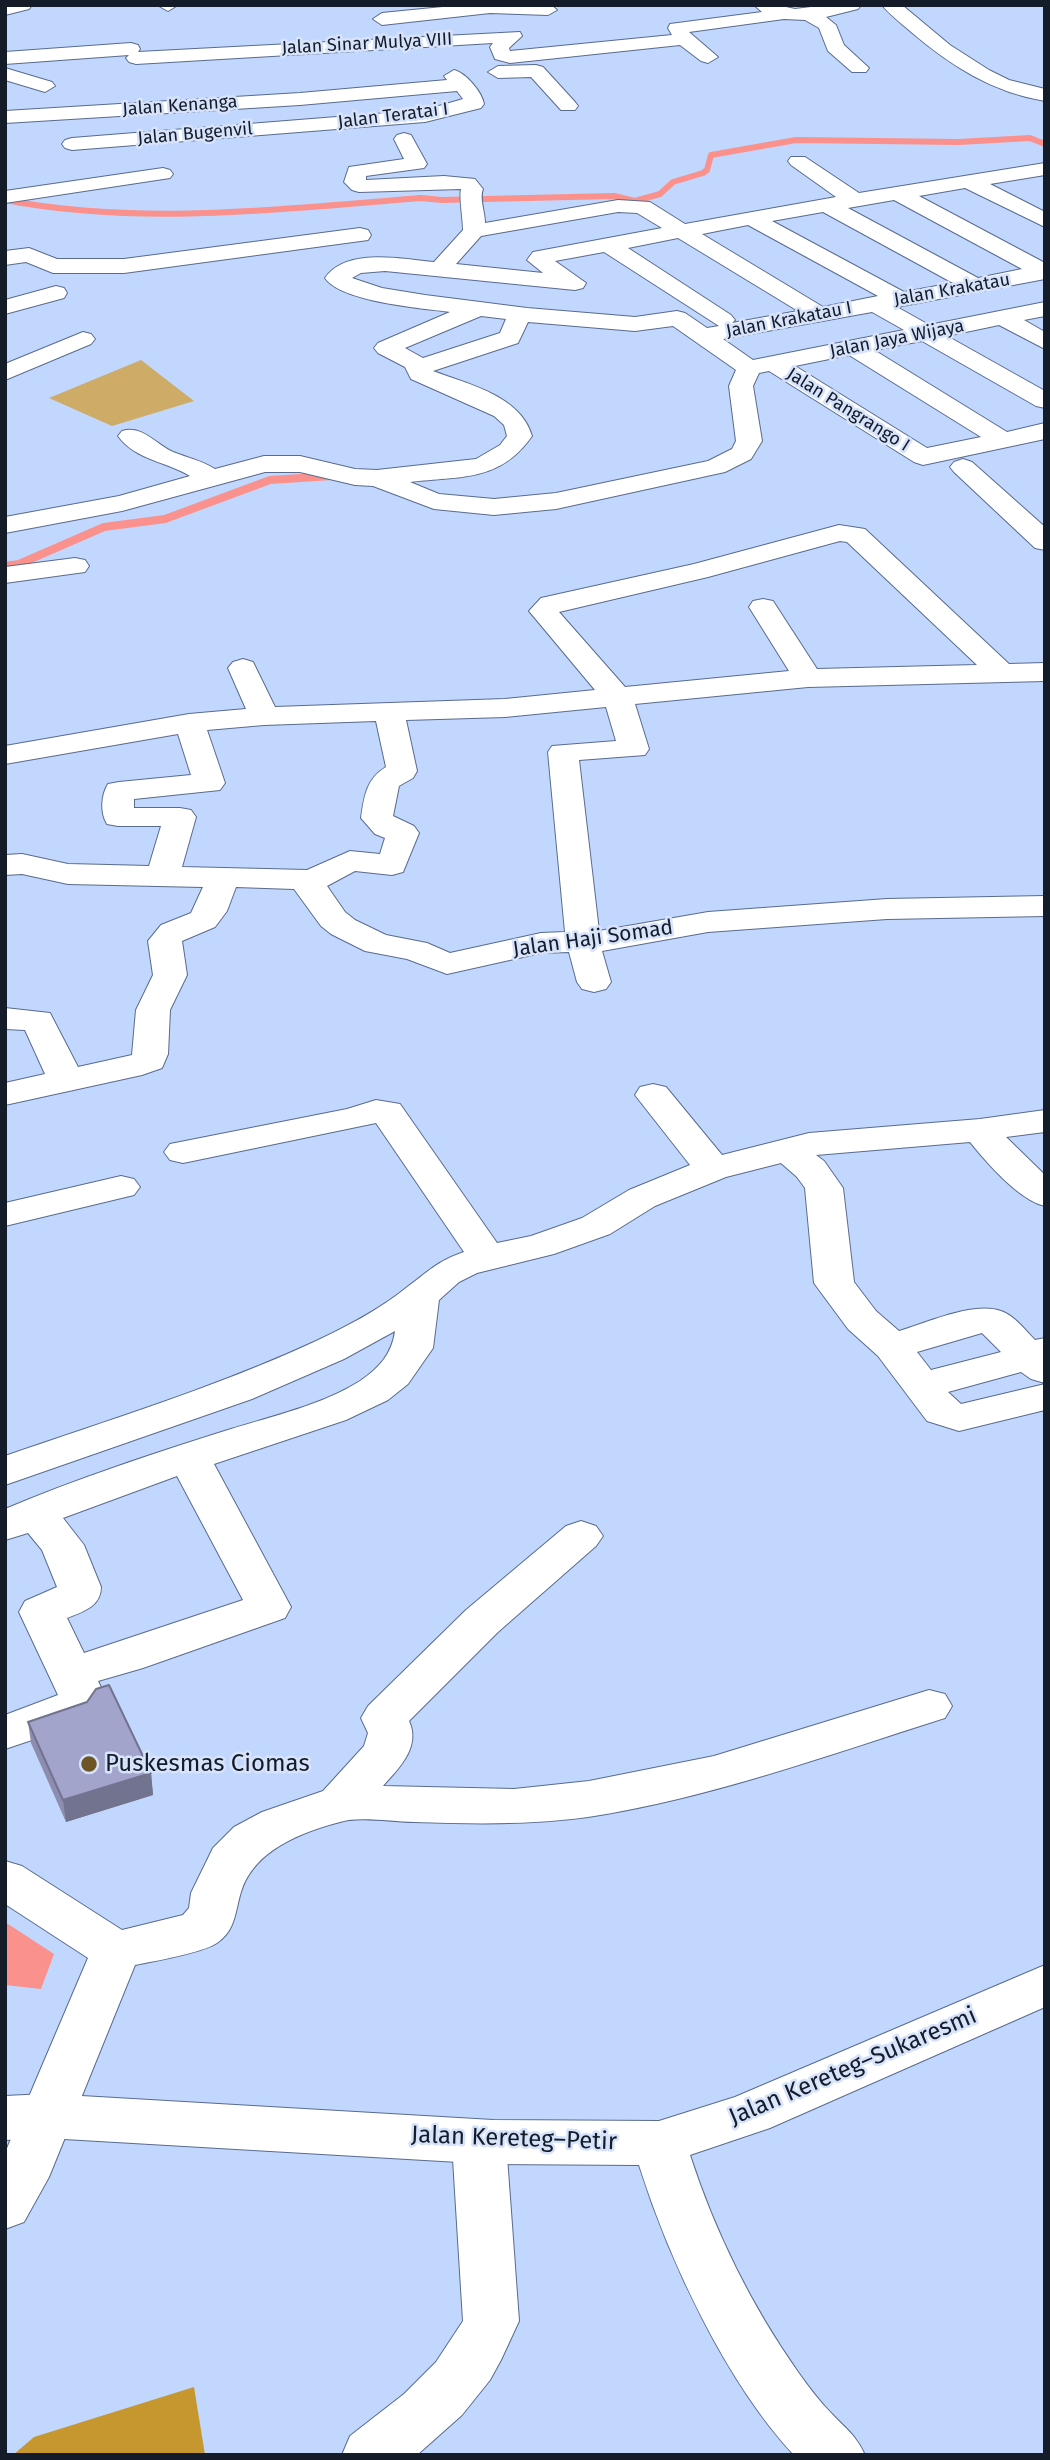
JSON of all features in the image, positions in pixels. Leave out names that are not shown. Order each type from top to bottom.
[{"type":"street","points":[[5,10],[23,5]]},
{"type":"street","points":[[708,57],[684,39],[677,28],[771,10],[808,14],[852,5]]},
{"type":"street","points":[[891,5],[992,80],[1020,91],[1045,95]]},
{"type":"street","name":"Jalan Sinar Mulya VIII","points":[[358,21],[490,8],[552,8]]},
{"type":"street","name":"Jalan Sinar Mulya VIII","points":[[5,58],[131,44],[221,51],[506,41],[552,8]]},
{"type":"street","points":[[808,14],[827,25],[835,47],[859,68]]},
{"type":"street","points":[[506,41],[502,55],[510,57],[684,39]]},
{"type":"street","points":[[131,44],[155,93]]},
{"type":"street","points":[[33,57],[58,114]]},
{"type":"street","name":"Jalan Kenanga","points":[[5,117],[58,114],[155,93],[300,99],[536,71],[568,106]]},
{"type":"street","points":[[5,74],[45,86]]},
{"type":"street","name":"Jalan Teratai I","points":[[318,124],[425,116],[474,104],[473,98],[458,81]]},
{"type":"street","points":[[300,99],[318,124]]},
{"type":"street","name":"Jalan Bugenvil","points":[[58,114],[76,151],[318,124]]},
{"type":"street","points":[[404,139],[417,164],[356,171],[355,182],[359,186],[468,183],[472,188],[474,231]]},
{"type":"street","points":[[798,161],[832,197],[974,285]]},
{"type":"street","points":[[637,324],[538,260],[541,257],[751,218],[832,197],[1045,169]]},
{"type":"street","points":[[5,197],[163,174]]},
{"type":"street","points":[[832,197],[897,193],[964,179],[1045,220]]},
{"type":"street","points":[[897,193],[1045,272]]},
{"type":"street","points":[[439,270],[474,231],[618,205],[632,205],[642,207],[683,230],[819,314]]},
{"type":"street","points":[[751,218],[900,299]]},
{"type":"street","points":[[17,234],[29,255]]},
{"type":"street","points":[[5,258],[29,255],[53,265],[124,266],[360,235]]},
{"type":"street","points":[[607,244],[737,330]]},
{"type":"street","points":[[575,283],[372,264],[355,267],[336,278],[342,284],[368,291],[478,310],[520,314],[637,324],[712,312]]},
{"type":"street","name":"Jalan Krakatau","points":[[875,304],[1045,272]]},
{"type":"street","points":[[5,307],[56,293]]},
{"type":"street","name":"Jalan Krakatau","points":[[875,304],[1045,401]]},
{"type":"street","name":"Jalan Krakatau I","points":[[704,336],[875,304]]},
{"type":"street","name":"Jalan Jaya Wijaya","points":[[761,365],[1045,309]]},
{"type":"street","points":[[478,310],[386,348],[419,365],[510,338],[520,314]]},
{"type":"street","points":[[1002,317],[1045,342]]},
{"type":"street","name":"Jalan Pangrango I","points":[[677,318],[704,336],[816,390],[923,457],[1003,440]]},
{"type":"street","points":[[5,373],[83,339]]},
{"type":"street","points":[[852,347],[1003,440],[1045,431]]},
{"type":"street","points":[[5,525],[83,512],[212,480],[264,464],[283,463],[355,477],[377,478],[482,466],[516,443],[520,434],[518,423],[504,410],[421,374],[416,370],[419,365]]},
{"type":"street","points":[[761,365],[741,383],[763,400],[816,390]]},
{"type":"street","points":[[377,478],[434,501],[494,507],[556,501],[655,482],[716,467],[742,454],[763,400]]},
{"type":"street","points":[[131,436],[164,457],[188,464],[212,480]]},
{"type":"street","points":[[963,467],[1045,542]]},
{"type":"street","points":[[594,982],[583,942],[562,751],[634,749],[618,698],[543,611],[551,604],[698,570],[839,533],[855,535],[1003,675]]},
{"type":"street","points":[[5,575],[75,566]]},
{"type":"street","points":[[763,607],[808,678]]},
{"type":"street","points":[[243,668],[264,716]]},
{"type":"street","points":[[5,755],[189,723],[264,716],[505,708],[808,678],[1045,672]]},
{"type":"street","points":[[5,865],[22,864],[52,873],[162,878],[302,879],[308,883],[350,861],[392,865],[403,832],[386,827],[377,818],[382,786],[387,777],[402,771],[389,712]]},
{"type":"street","points":[[162,878],[180,817],[118,817],[119,791],[209,783],[189,723]]},
{"type":"street","points":[[5,1094],[142,1064],[149,1060],[153,1012],[157,996],[169,979],[170,972],[165,941],[175,929],[202,920],[214,907],[222,879]]},
{"type":"street","name":"Jalan Haji Somad","points":[[308,883],[327,912],[343,927],[377,944],[415,950],[447,964],[541,943],[603,941],[708,922],[887,909],[1045,906]]},
{"type":"street","points":[[5,1018],[38,1020],[66,1081]]},
{"type":"street","points":[[653,1096],[713,1169]]},
{"type":"street","points":[[183,1152],[355,1118],[376,1111],[387,1112],[430,1177],[468,1226],[486,1257]]},
{"type":"street","points":[[5,1471],[237,1390],[330,1350],[374,1326],[420,1297],[445,1274],[486,1257],[540,1246],[596,1226],[642,1198],[713,1169],[788,1150],[854,1139],[980,1130],[1045,1121]]},
{"type":"street","points":[[980,1130],[1018,1172],[1045,1195]]},
{"type":"street","points":[[788,1150],[811,1169],[824,1188],[834,1283],[862,1320],[892,1347],[942,1412],[959,1418],[1045,1397]]},
{"type":"street","points":[[5,1215],[121,1187]]},
{"type":"street","points":[[21,1520],[58,1503],[331,1411],[373,1391],[394,1375],[413,1348],[420,1297]]},
{"type":"street","points":[[892,1347],[962,1324],[989,1320],[1039,1359]]},
{"type":"street","points":[[922,1386],[1039,1359]]},
{"type":"street","points":[[70,1672],[127,1657],[269,1607],[189,1457]]},
{"type":"street","points":[[5,1732],[73,1709],[82,1696],[41,1612],[75,1597],[79,1593],[79,1587],[62,1545],[21,1520]]},
{"type":"street","points":[[340,1803],[386,1752],[391,1733],[384,1718],[482,1621],[580,1536]]},
{"type":"street","points":[[5,1879],[116,1951],[199,1930],[213,1916],[216,1893],[230,1861],[251,1840],[279,1825],[340,1803],[514,1807],[589,1799],[716,1773],[929,1706]]},
{"type":"street","points":[[5,2206],[22,2177],[26,2117],[116,1951]]},
{"type":"street","name":"Jalan Kereteg–Sukaresmi","points":[[659,2143],[751,2113],[1045,1985]]},
{"type":"street","name":"Jalan Kereteg–Petir","points":[[26,2117],[438,2137],[479,2143],[576,2146],[659,2143]]},
{"type":"street","points":[[371,2455],[422,2418],[471,2361],[491,2321],[479,2143]]},
{"type":"street","points":[[659,2143],[681,2210],[708,2273],[739,2330],[791,2411],[819,2442],[836,2455]]},
{"type":"shaded area","points":[[141,360],[194,401],[112,426],[49,398]]},
{"type":"shaded area","points":[[5,1922],[54,1954],[41,1989],[5,1985]]},
{"type":"shaded area","points":[[194,2387],[205,2455],[13,2455],[34,2437]]},
{"type":"building","name":"Puskesmas Ciomas","points":[[109,1685],[151,1773],[63,1800],[28,1722],[87,1702],[96,1689]]},
{"type":"waterway","points":[[5,200],[56,208],[160,214],[265,210],[421,198],[442,200],[614,196],[635,201],[660,194],[673,182],[703,173],[707,170],[711,155],[796,140],[959,142],[1030,138],[1045,144]]},
{"type":"waterway","points":[[5,566],[19,564],[104,527],[165,519],[270,480],[332,476]]},
{"type":"place","name":"Puskesmas Ciomas","points":[[89,1764]]}]
